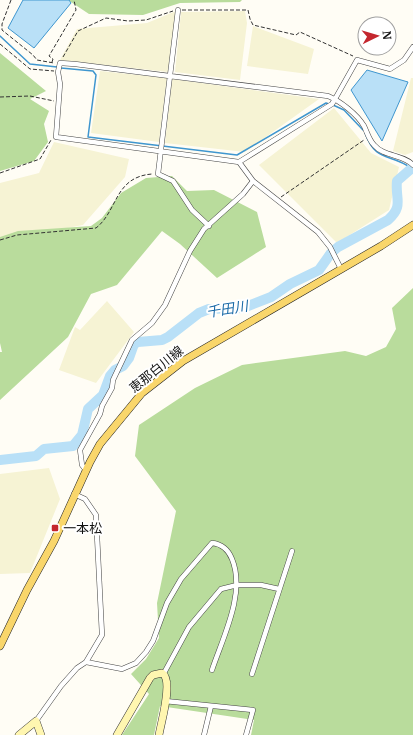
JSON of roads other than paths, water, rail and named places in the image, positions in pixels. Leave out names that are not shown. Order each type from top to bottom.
[{"type":"main road","name":"恵那白川線","points":[[0,646],[27,590],[54,541],[74,494],[100,444],[142,393],[168,371],[212,344],[412,228]]},
{"type":"street","points":[[178,10],[158,174],[173,181],[192,210],[209,226]]},
{"type":"street","points":[[412,164],[378,149],[374,145],[363,124],[335,99],[315,94],[60,64],[58,72],[60,84],[56,137],[161,150],[239,162],[332,104],[335,99],[357,60],[390,69],[404,60],[413,47]]},
{"type":"street","points":[[239,162],[254,181],[318,232],[330,247],[341,269]]},
{"type":"street","points":[[86,470],[82,465],[80,450],[100,414],[102,406],[112,388],[120,364],[132,340],[152,322],[165,305],[190,251],[204,229],[243,194],[254,181]]},
{"type":"street","points":[[19,735],[36,722],[61,686],[77,668],[86,662],[102,635],[96,515],[85,499],[74,494]]},
{"type":"street","points":[[86,662],[122,669],[136,662],[146,652],[153,641],[167,603],[181,579],[212,543],[218,543],[229,553],[236,569],[237,585],[234,602],[212,670]]},
{"type":"street","points":[[252,674],[292,551]]},
{"type":"street","points":[[159,735],[168,687],[164,673],[189,627],[204,608],[221,589],[237,585],[261,585],[279,589]]},
{"type":"street","points":[[117,735],[150,678],[153,675],[164,673]]},
{"type":"street","points":[[166,701],[253,710],[246,735]]},
{"type":"street","points":[[204,735],[211,706]]},
{"type":"street","points":[[36,722],[41,735]]},
{"type":"water","points":[[23,0],[69,0],[71,3],[34,48],[8,28]]},
{"type":"water","points":[[367,70],[408,82],[382,141],[351,90]]},
{"type":"waterway","points":[[0,36],[30,64],[57,67]]},
{"type":"waterway","points":[[61,68],[93,71],[96,75],[88,137],[237,155],[326,103],[329,104]]},
{"type":"waterway","points":[[333,105],[344,110],[363,130]]},
{"type":"waterway","points":[[365,133],[369,143],[379,153],[411,168]]},
{"type":"waterway","name":"千田川","points":[[0,460],[36,456],[44,449],[73,446],[82,435],[88,409],[103,395],[110,376],[115,370],[123,366],[129,358],[134,344],[138,342],[162,340],[199,313],[209,309],[243,308],[271,297],[290,284],[319,270],[331,253],[338,247],[388,220],[393,215],[396,211],[398,202],[397,181],[413,167]]},
{"type":"place","name":"一本松","points":[[55,528]]}]
